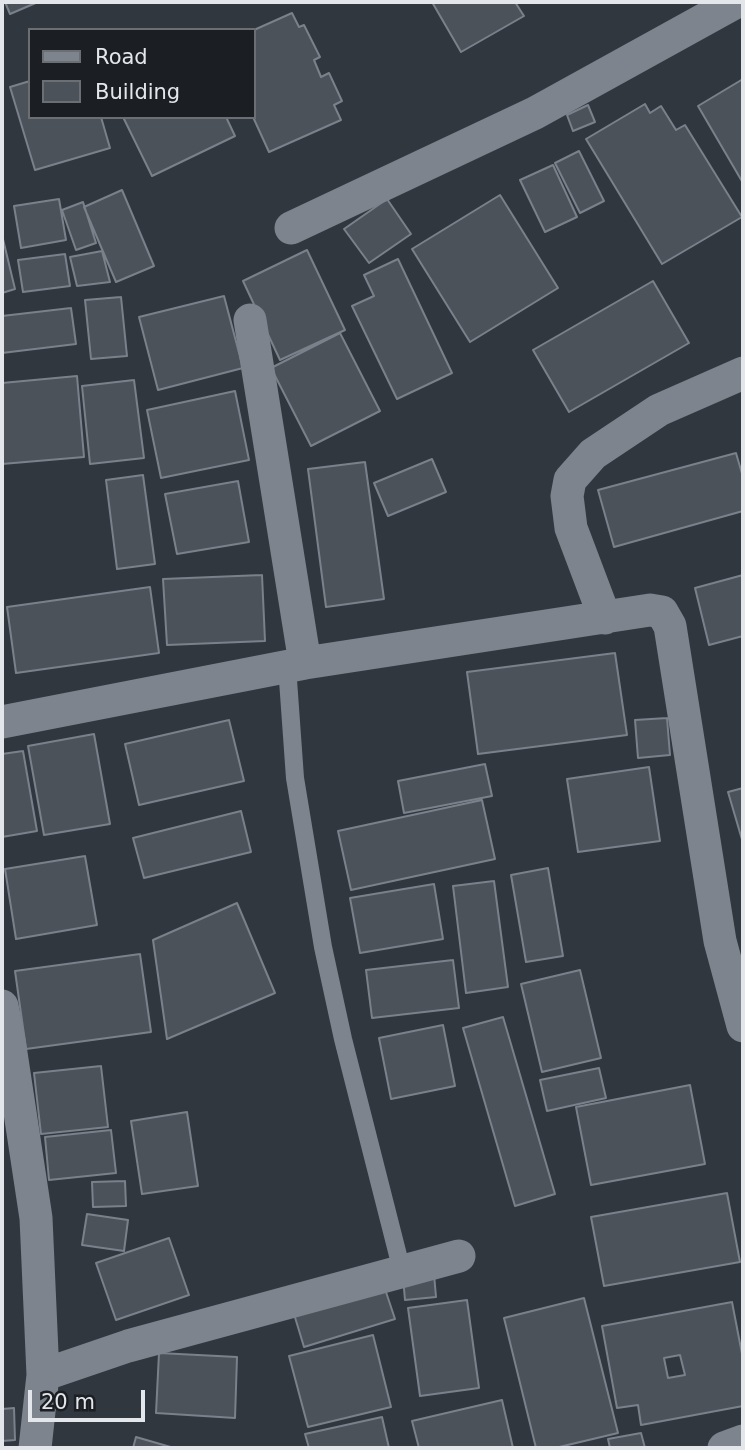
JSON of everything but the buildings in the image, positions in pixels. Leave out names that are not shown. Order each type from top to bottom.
[{"type":"street","points":[[291,228],[535,113],[736,2]]},
{"type":"street","points":[[250,320],[296,664]]},
{"type":"street","points":[[605,618],[571,528],[567,496],[570,480],[593,454],[660,410],[743,373]]},
{"type":"street","points":[[2,722],[296,664],[650,610],[662,612],[670,626],[720,941],[743,1026]]},
{"type":"street","points":[[2,1006],[36,1218],[43,1375],[35,1448]]},
{"type":"street","points":[[43,1375],[128,1346],[459,1256]]},
{"type":"street","points":[[724,1448],[743,1441]]},
{"type":"lane","points":[[296,664],[295,778],[323,947],[343,1039],[402,1271]]}]
